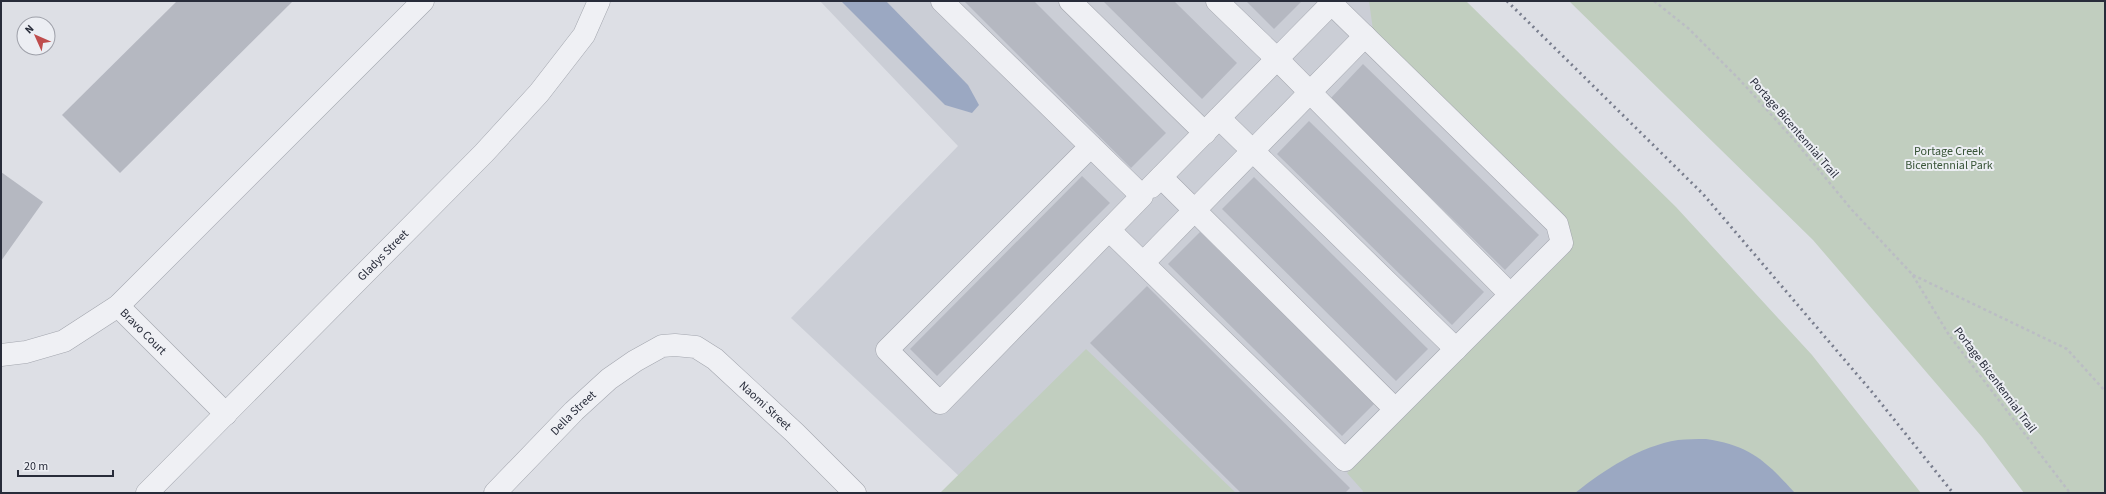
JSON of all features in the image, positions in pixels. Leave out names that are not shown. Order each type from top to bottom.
[{"type":"street","points":[[118,306],[423,1]]},
{"type":"street","name":"Gladys Street","points":[[147,493],[484,153],[539,93],[584,35],[599,1]]},
{"type":"street","points":[[942,1],[1142,196]]},
{"type":"street","points":[[1070,1],[1212,126],[1252,151],[1456,349]]},
{"type":"street","points":[[1217,1],[1277,59],[1510,294]]},
{"type":"street","points":[[1091,146],[887,350],[940,402],[1333,2],[1365,36],[1557,224],[1562,243],[1345,460],[1109,230]]},
{"type":"street","points":[[1143,263],[1365,36]]},
{"type":"street","points":[[1161,177],[1395,410]]},
{"type":"street","name":"Bravo Court","points":[[1,355],[26,352],[64,341],[118,306],[226,414]]},
{"type":"street","name":"Naomi Street","points":[[662,346],[675,345],[696,347],[715,359],[795,433],[855,493]]},
{"type":"street","name":"Della Street","points":[[495,493],[574,411],[609,379],[635,360],[662,346]]},
{"type":"path","name":"Portage Bicentennial Trail","points":[[1654,1],[1688,28],[1739,79],[1795,141],[1852,210],[1912,274],[1949,334],[2070,493]]},
{"type":"path","name":"Portage Bicentennial Trail","points":[[1912,274],[2067,349],[2105,391]]},
{"type":"shaded area","points":[[820,1],[1392,1],[1660,261],[1439,493],[977,493],[791,318],[958,146]]},
{"type":"green space","points":[[1369,1],[1466,1],[1676,207],[1812,355],[1921,493],[1362,493],[1363,491],[1347,473],[1569,252],[1560,213],[1373,30]]},
{"type":"green space","name":"Portage Creek Bicentennial Park","points":[[1569,1],[2105,1],[2105,493],[2024,493],[1982,437],[1813,240]]},
{"type":"green space","points":[[1086,349],[1236,493],[940,493]]},
{"type":"water","points":[[841,1],[886,1],[968,85],[979,105],[972,113],[945,105]]},
{"type":"water","points":[[1706,439],[1734,445],[1756,456],[1775,472],[1795,493],[1575,493],[1610,468],[1636,453],[1664,443],[1678,440]]},
{"type":"building","points":[[177,1],[293,1],[120,173],[62,115]]},
{"type":"building","points":[[964,1],[1034,1],[1166,133],[1131,168]]},
{"type":"building","points":[[1103,1],[1174,1],[1237,63],[1202,99]]},
{"type":"building","points":[[1246,1],[1302,1],[1274,29]]},
{"type":"building","points":[[1363,64],[1539,235],[1505,270],[1330,99]]},
{"type":"building","points":[[1309,121],[1484,292],[1452,325],[1277,154]]},
{"type":"building","points":[[1,172],[43,202],[1,261]]},
{"type":"building","points":[[1082,176],[1110,203],[937,376],[910,349]]},
{"type":"building","points":[[1254,177],[1428,349],[1396,381],[1222,209]]},
{"type":"building","points":[[1200,232],[1374,404],[1342,436],[1168,264]]},
{"type":"building","points":[[1147,286],[1350,488],[1345,493],[1241,493],[1090,343]]},
{"type":"railway","points":[[1507,1],[1703,194],[1872,392],[1953,493]]}]
